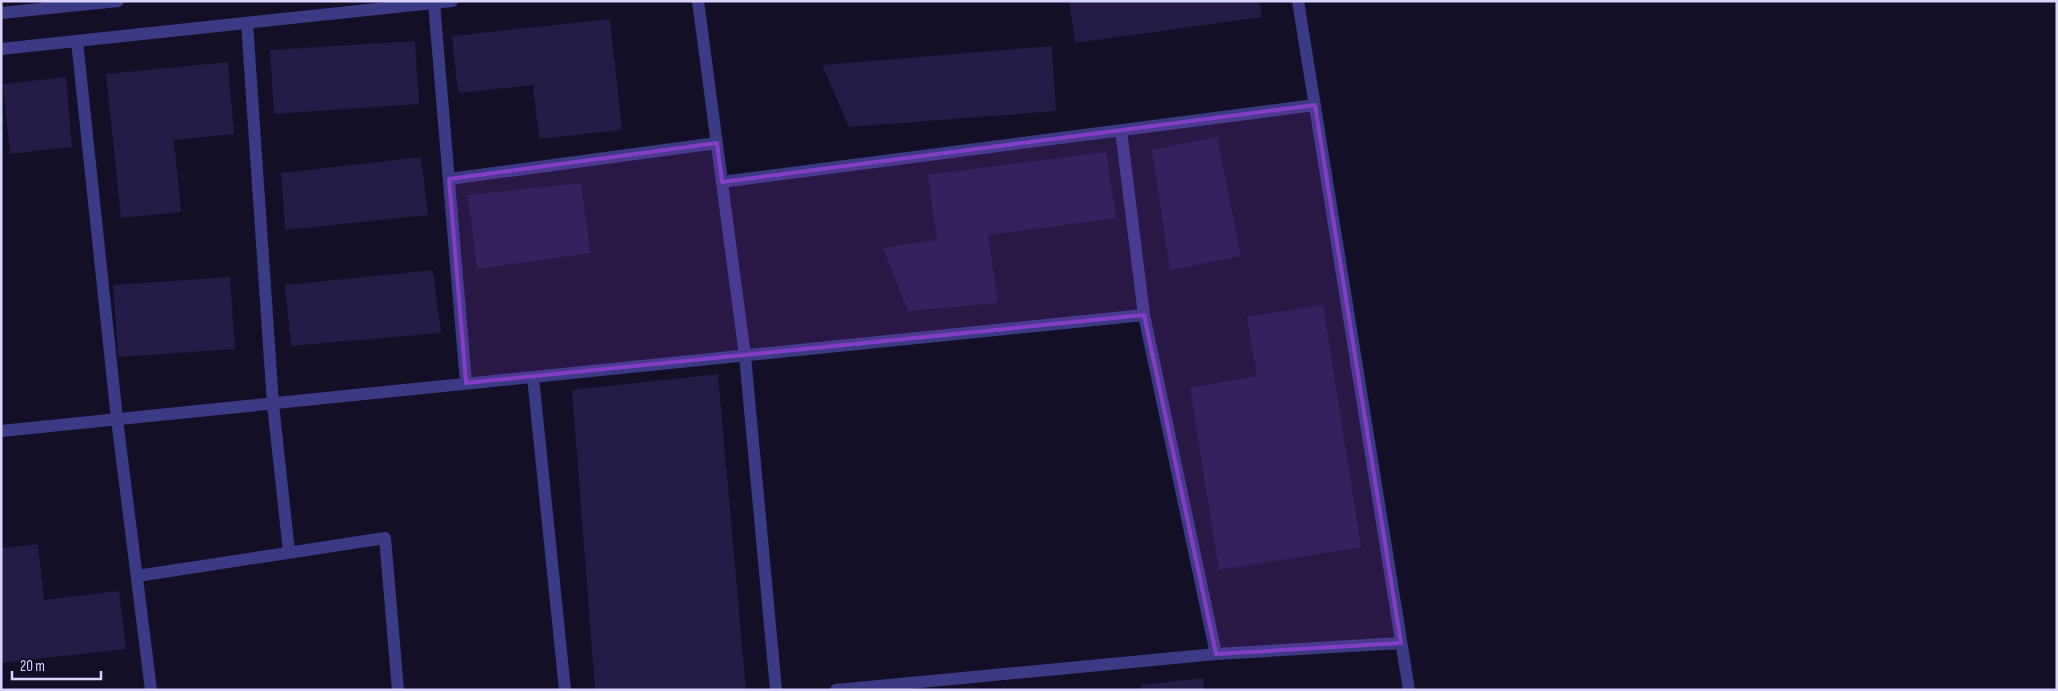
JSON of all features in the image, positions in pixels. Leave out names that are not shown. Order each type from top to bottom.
[{"type":"street","points":[[1,13],[118,1]]},
{"type":"street","points":[[1,49],[452,1]]},
{"type":"street","points":[[698,1],[745,356],[776,690]]},
{"type":"street","points":[[1298,1],[1409,690]]},
{"type":"street","points":[[434,3],[466,384]]},
{"type":"street","points":[[247,23],[273,404],[289,552]]},
{"type":"street","points":[[77,41],[117,419],[151,690]]},
{"type":"street","points":[[722,182],[1315,105]]},
{"type":"street","points":[[1121,130],[1144,315],[1216,654]]},
{"type":"street","points":[[449,179],[716,143]]},
{"type":"street","points":[[1,431],[1144,315]]},
{"type":"street","points":[[533,377],[565,690]]},
{"type":"street","points":[[137,576],[385,538],[398,690]]},
{"type":"street","points":[[836,690],[1216,654],[1401,643]]},
{"type":"highlighted area","points":[[1315,105],[1401,643],[1216,654],[1144,315],[466,383],[449,179],[717,143],[722,182]]},
{"type":"building","points":[[1069,1],[1259,1],[1262,17],[1075,43]]},
{"type":"building","points":[[610,19],[622,130],[539,139],[533,85],[458,93],[452,36]]},
{"type":"building","points":[[415,41],[419,104],[274,114],[270,50]]},
{"type":"building","points":[[1052,46],[1056,111],[849,127],[822,65]]},
{"type":"building","points":[[228,62],[234,134],[174,140],[181,212],[121,218],[106,74]]},
{"type":"building","points":[[66,77],[72,147],[10,154],[3,84]]},
{"type":"building","points":[[1217,137],[1241,256],[1170,270],[1152,150]]},
{"type":"building","points":[[1106,152],[1116,218],[988,235],[998,303],[908,311],[883,248],[937,240],[928,175]]},
{"type":"building","points":[[421,157],[428,215],[285,230],[281,173]]},
{"type":"building","points":[[581,183],[590,253],[477,269],[468,195]]},
{"type":"building","points":[[433,270],[441,333],[291,346],[285,285]]},
{"type":"building","points":[[230,277],[235,349],[118,357],[113,285]]},
{"type":"building","points":[[1323,305],[1361,547],[1219,570],[1190,388],[1257,376],[1247,317]]},
{"type":"building","points":[[718,374],[746,690],[595,690],[572,390]]},
{"type":"building","points":[[38,544],[44,600],[119,591],[126,649],[1,663],[1,548]]},
{"type":"building","points":[[1203,678],[1204,690],[1141,690],[1141,685]]}]
